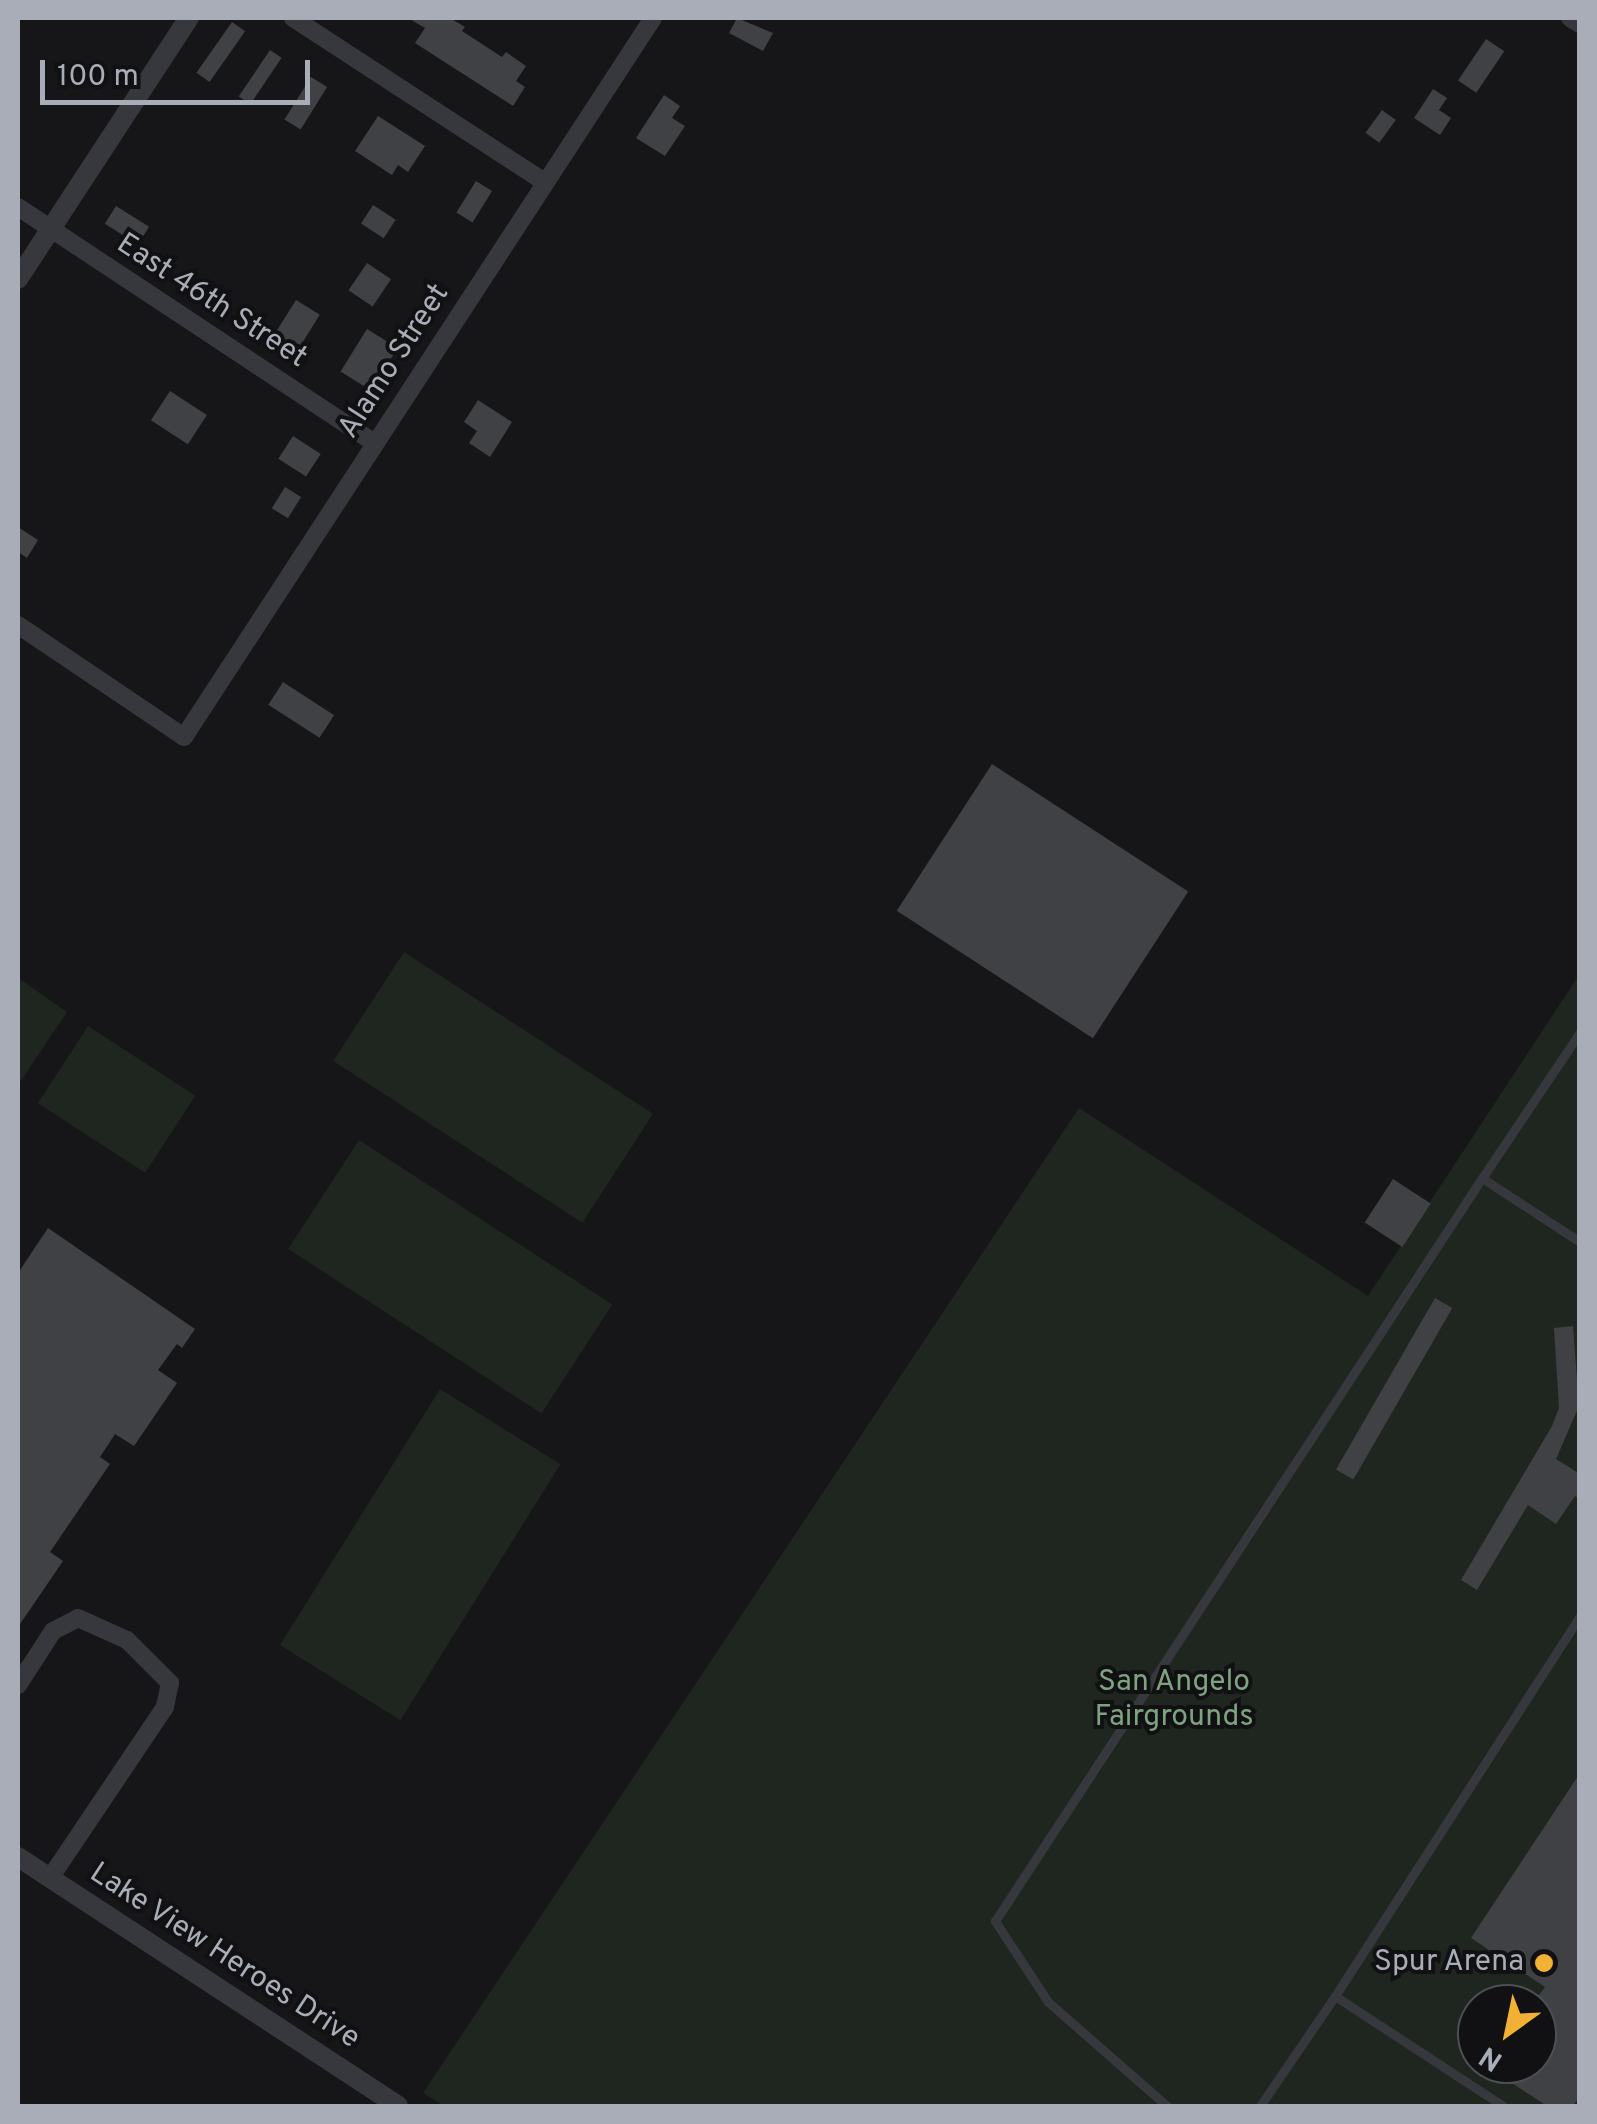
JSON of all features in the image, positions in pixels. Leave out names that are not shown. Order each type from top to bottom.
[{"type":"street","points":[[18,279],[189,18]]},
{"type":"street","points":[[293,18],[544,182]]},
{"type":"street","name":"Alamo Street","points":[[18,625],[184,737],[653,18]]},
{"type":"street","points":[[1570,18],[1580,24]]},
{"type":"street","name":"East 46th Street","points":[[18,207],[375,443]]},
{"type":"street","points":[[18,1685],[53,1631],[78,1618],[127,1640],[170,1683],[165,1707],[50,1878]]},
{"type":"street","name":"Lake View Heroes Drive","points":[[18,1857],[398,2106]]},
{"type":"lane","points":[[1167,2106],[1048,2002],[995,1922],[1580,1032]]},
{"type":"lane","points":[[1482,1178],[1580,1242]]},
{"type":"lane","points":[[1260,2106],[1580,1616]]},
{"type":"lane","points":[[1335,1996],[1503,2106]]},
{"type":"green space","points":[[404,952],[653,1114],[582,1223],[333,1061]]},
{"type":"green space","name":"San Angelo Fairgrounds","points":[[1579,975],[1579,2106],[444,2106],[423,2093],[1079,1108],[1368,1296]]},
{"type":"green space","points":[[18,978],[67,1012],[18,1085]]},
{"type":"green space","points":[[88,1026],[195,1096],[145,1173],[38,1103]]},
{"type":"green space","points":[[359,1140],[612,1304],[541,1414],[288,1249]]},
{"type":"green space","points":[[440,1389],[560,1464],[400,1720],[280,1645]]},
{"type":"building","points":[[408,18],[450,18],[465,27],[462,31],[502,57],[506,52],[526,66],[516,81],[525,87],[513,106],[415,43],[425,28]]},
{"type":"building","points":[[737,18],[773,33],[763,51],[729,33]]},
{"type":"building","points":[[232,22],[245,31],[210,82],[196,73]]},
{"type":"building","points":[[1486,39],[1504,51],[1476,93],[1458,80]]},
{"type":"building","points":[[270,50],[282,58],[250,104],[239,96]]},
{"type":"building","points":[[311,77],[327,87],[301,129],[285,119]]},
{"type":"building","points":[[1433,89],[1447,98],[1439,110],[1451,118],[1440,135],[1414,118]]},
{"type":"building","points":[[664,95],[680,106],[672,118],[685,126],[665,156],[636,138]]},
{"type":"building","points":[[1382,110],[1396,120],[1379,143],[1366,133]]},
{"type":"building","points":[[378,116],[425,146],[408,172],[398,165],[392,175],[355,151]]},
{"type":"building","points":[[476,181],[492,191],[473,222],[456,212]]},
{"type":"building","points":[[373,205],[396,220],[384,238],[361,223]]},
{"type":"building","points":[[116,206],[149,227],[138,244],[105,224]]},
{"type":"building","points":[[367,263],[391,279],[373,307],[349,290]]},
{"type":"building","points":[[296,300],[320,315],[297,350],[274,336]]},
{"type":"building","points":[[367,329],[398,348],[371,390],[341,371]]},
{"type":"building","points":[[170,391],[207,415],[188,444],[151,420]]},
{"type":"building","points":[[478,400],[512,422],[490,457],[469,443],[477,431],[464,422]]},
{"type":"building","points":[[293,436],[321,454],[306,477],[278,459]]},
{"type":"building","points":[[285,487],[301,497],[288,518],[272,508]]},
{"type":"building","points":[[18,527],[38,540],[27,558],[18,552]]},
{"type":"building","points":[[283,682],[334,715],[319,738],[268,705]]},
{"type":"building","points":[[992,764],[1188,891],[1093,1038],[897,911]]},
{"type":"building","points":[[1393,1179],[1431,1204],[1402,1247],[1365,1223]]},
{"type":"building","points":[[48,1228],[195,1329],[182,1348],[177,1344],[158,1370],[177,1383],[134,1446],[115,1434],[100,1457],[110,1464],[50,1552],[63,1561],[18,1627],[18,1273]]},
{"type":"building","points":[[1435,1298],[1452,1308],[1353,1479],[1336,1469]]},
{"type":"building","points":[[1573,1326],[1579,1406],[1556,1459],[1580,1474],[1580,1499],[1575,1496],[1556,1524],[1528,1505],[1477,1590],[1461,1580],[1552,1426],[1559,1408],[1554,1328]]},
{"type":"building","name":"Spur Arena","points":[[1580,1773],[1580,2096],[1573,2106],[1547,2106],[1513,2084],[1557,2084],[1557,1984],[1540,1984],[1471,1938]]},
{"type":"place","name":"Spur Arena","points":[[1544,1963]]}]
